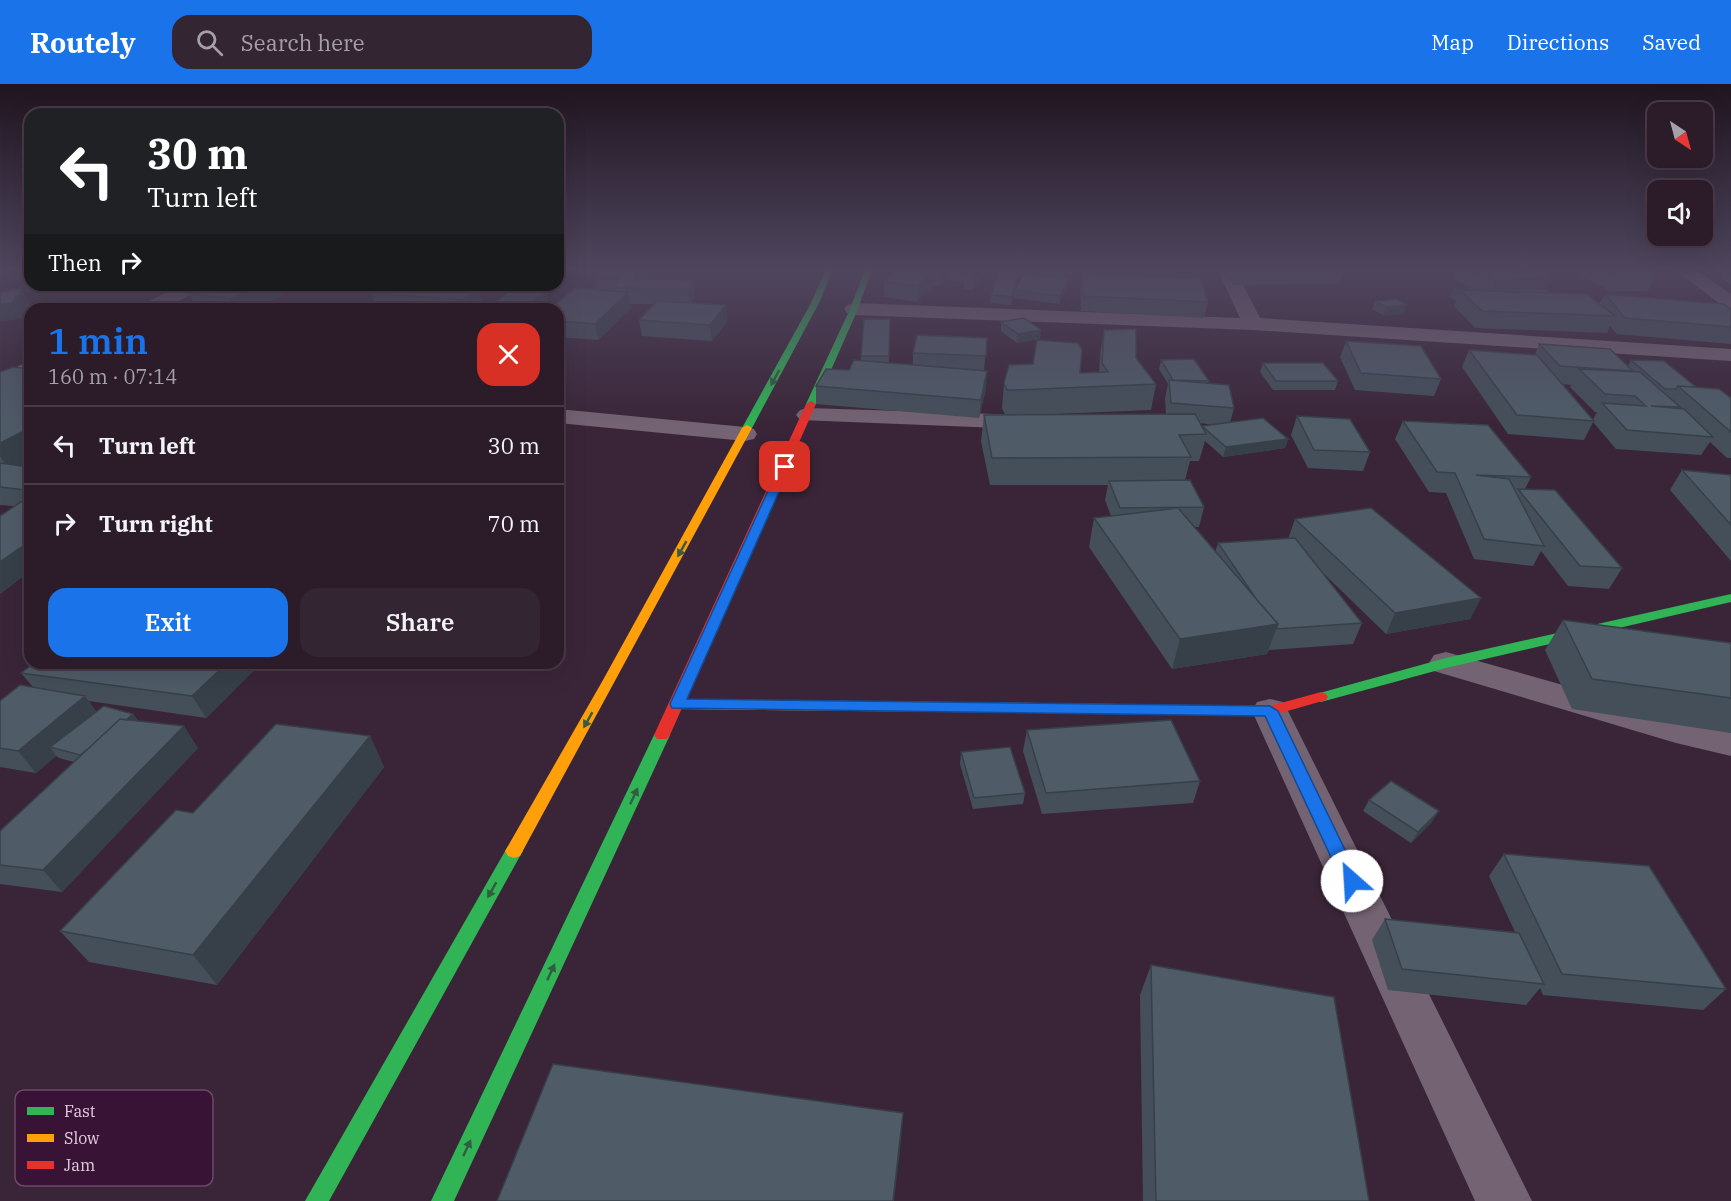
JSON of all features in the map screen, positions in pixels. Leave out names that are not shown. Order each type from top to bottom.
[{"type":"main road","points":[[316,1201],[610,680],[805,321]]},
{"type":"main road","points":[[442,1201],[677,704],[849,321]]},
{"type":"main road","points":[[677,704],[1270,711],[1446,663],[1731,598]]},
{"type":"street","points":[[1177,321],[1731,355]]},
{"type":"street","points":[[0,365],[24,367]]},
{"type":"street","points":[[0,382],[24,371]]},
{"type":"street","points":[[808,415],[1055,423]]},
{"type":"street","points":[[564,417],[745,434]]},
{"type":"street","points":[[1446,663],[1676,730],[1731,742]]},
{"type":"street","points":[[1270,711],[1504,1201]]},
{"type":"building","points":[[564,321],[564,321],[598,321],[595,324]]},
{"type":"building","points":[[655,321],[713,321],[710,325]]},
{"type":"building","points":[[864,321],[890,321],[889,356],[861,356]]},
{"type":"building","points":[[1028,321],[1041,330],[1018,334],[1001,322]]},
{"type":"building","points":[[1662,321],[1731,321],[1731,327]]},
{"type":"building","points":[[1136,329],[1136,358],[1156,384],[1007,390],[1004,383],[1009,365],[1033,364],[1037,340],[1078,343],[1082,350],[1080,373],[1108,372],[1102,363],[1104,330]]},
{"type":"building","points":[[917,335],[987,338],[986,356],[913,353]]},
{"type":"building","points":[[1346,341],[1421,346],[1441,379],[1361,373]]},
{"type":"building","points":[[1539,344],[1610,349],[1633,371],[1560,366]]},
{"type":"building","points":[[1469,350],[1537,355],[1594,421],[1517,415]]},
{"type":"building","points":[[1194,359],[1209,381],[1173,380],[1161,360]]},
{"type":"building","points":[[854,360],[987,371],[981,400],[816,386],[826,369],[849,370]]},
{"type":"building","points":[[1631,360],[1664,361],[1696,387],[1678,386],[1676,389],[1665,389]]},
{"type":"building","points":[[1263,363],[1323,363],[1338,381],[1276,381]]},
{"type":"building","points":[[13,367],[24,368],[24,431],[0,443],[0,372]]},
{"type":"building","points":[[1579,369],[1640,372],[1680,407],[1651,406],[1684,409],[1713,437],[1627,430],[1602,403],[1646,406],[1635,396],[1605,394]]},
{"type":"building","points":[[1169,380],[1229,385],[1234,408],[1171,403]]},
{"type":"building","points":[[1678,386],[1719,389],[1731,398],[1731,432]]},
{"type":"building","points":[[1195,414],[1206,434],[1179,435],[1191,457],[992,458],[984,415]]},
{"type":"building","points":[[1297,416],[1350,419],[1370,452],[1314,450]]},
{"type":"building","points":[[1263,418],[1288,439],[1226,447],[1202,426]]},
{"type":"building","points":[[1403,421],[1488,425],[1531,477],[1476,475],[1509,479],[1544,546],[1484,539],[1455,473],[1437,472]]},
{"type":"building","points":[[0,463],[24,466],[24,490],[0,487]]},
{"type":"building","points":[[1682,470],[1731,475],[1731,525]]},
{"type":"building","points":[[1190,480],[1204,507],[1120,508],[1109,481]]},
{"type":"building","points":[[1518,489],[1555,490],[1622,568],[1580,566]]},
{"type":"building","points":[[24,500],[24,545],[0,562],[0,516]]},
{"type":"building","points":[[1178,508],[1278,624],[1180,639],[1094,518]]},
{"type":"building","points":[[1371,508],[1481,598],[1395,613],[1295,519]]},
{"type":"building","points":[[1295,538],[1362,623],[1276,629],[1278,624],[1257,600],[1218,543]]},
{"type":"building","points":[[1563,620],[1731,643],[1731,698],[1592,679]]},
{"type":"building","points":[[26,669],[221,669],[192,696],[21,673]]},
{"type":"building","points":[[20,685],[85,696],[18,751],[0,748],[0,701]]},
{"type":"building","points":[[104,706],[133,714],[126,720],[120,719],[80,755],[50,747]]},
{"type":"building","points":[[120,719],[184,726],[43,870],[0,865],[0,831]]},
{"type":"building","points":[[1171,720],[1200,781],[1046,793],[1027,730]]},
{"type":"building","points":[[276,724],[370,736],[193,955],[60,931],[176,810],[193,813]]},
{"type":"building","points":[[1010,747],[1025,793],[974,798],[961,752]]},
{"type":"building","points":[[1391,781],[1439,811],[1418,832],[1369,800]]},
{"type":"building","points":[[1504,854],[1649,866],[1726,989],[1562,974]]},
{"type":"building","points":[[1385,919],[1519,933],[1544,984],[1402,969]]},
{"type":"building","points":[[1151,965],[1334,997],[1369,1201],[1156,1201]]},
{"type":"building","points":[[553,1064],[903,1113],[893,1201],[497,1201]]},
{"type":"traffic: fast","points":[[747,428],[805,321]]},
{"type":"traffic: fast","points":[[811,404],[849,321]]},
{"type":"traffic: fast","points":[[1321,697],[1446,663],[1731,598]]},
{"type":"traffic: fast","points":[[442,1201],[662,735]]},
{"type":"traffic: fast","points":[[316,1201],[514,851]]},
{"type":"traffic: slow","points":[[514,851],[747,428]]},
{"type":"traffic: slow","points":[[677,704],[1119,709]]},
{"type":"traffic: jam","points":[[662,735],[811,404]]},
{"type":"traffic: jam","points":[[1119,709],[1270,711],[1321,697]]},
{"type":"route","points":[[785,467],[677,704],[1270,711],[1352,881]]}]
